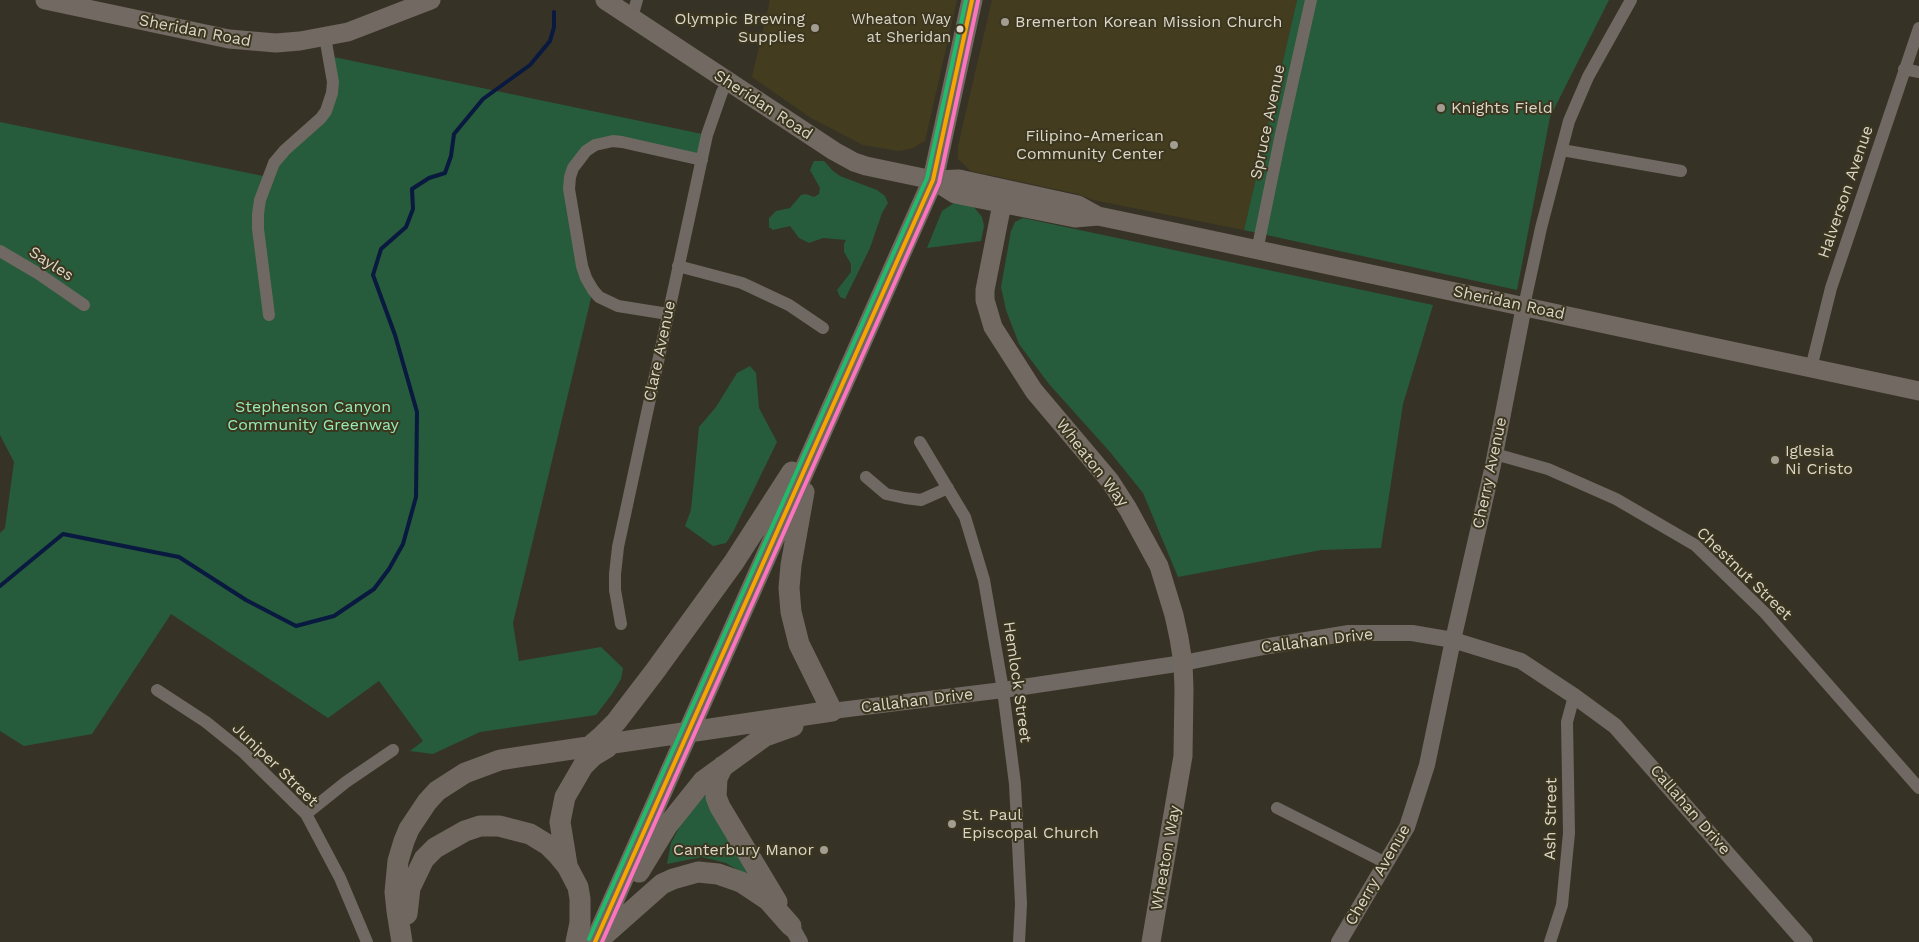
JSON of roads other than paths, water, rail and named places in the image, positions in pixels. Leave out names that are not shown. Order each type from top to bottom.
[{"type":"main road","name":"Sheridan Road","points":[[45,0],[241,41],[276,43],[325,37],[364,28],[430,0]]},
{"type":"main road","name":"Sheridan Road","points":[[605,0],[634,9],[728,82],[834,152],[854,162],[933,180],[959,179],[1078,205],[1098,216],[1919,391]]},
{"type":"main road","points":[[596,942],[933,180],[972,0]]},
{"type":"main road","name":"Sheridan Road","points":[[933,180],[955,194],[1075,218],[1098,216]]},
{"type":"main road","name":"Wheaton Way","points":[[1002,204],[988,266],[985,290],[985,300],[994,327],[1034,391],[1110,481],[1131,514],[1163,578],[1174,615],[1183,663],[1184,715],[1181,769],[1151,942]]},
{"type":"main road","points":[[587,748],[600,739],[616,722],[656,671],[734,562],[831,410]]},
{"type":"main road","points":[[810,458],[791,565],[790,600],[799,644],[832,711]]},
{"type":"main road","points":[[596,942],[667,826],[697,788],[723,766],[765,736],[832,711]]},
{"type":"main road","points":[[402,942],[396,911],[395,892],[398,861],[409,829],[437,791],[465,773],[500,760],[832,711]]},
{"type":"main road","points":[[567,866],[560,822],[565,797],[582,766],[599,752],[617,742]]},
{"type":"main road","points":[[723,766],[717,778],[716,788],[716,797],[720,807],[796,934]]},
{"type":"main road","points":[[410,942],[407,903],[410,888],[424,859],[435,848],[465,831],[480,826],[499,826],[530,834],[548,845],[558,855],[567,866],[578,887],[580,923],[576,942]]},
{"type":"main road","points":[[596,942],[662,884],[673,878],[698,872],[718,874],[747,885],[768,900],[796,934]]},
{"type":"street","name":"Spruce Avenue","points":[[1257,250],[1311,0]]},
{"type":"street","name":"Cherry Avenue","points":[[1339,942],[1407,827],[1427,765],[1495,454],[1541,228],[1569,121],[1588,77],[1631,0]]},
{"type":"street","name":"Halverson Avenue","points":[[1811,368],[1831,288],[1919,28]]},
{"type":"street","points":[[269,315],[258,229],[259,207],[274,163],[326,111],[332,93],[333,82],[325,37]]},
{"type":"street","points":[[1904,69],[1919,72]]},
{"type":"street","name":"Clare Avenue","points":[[621,624],[616,597],[616,562],[707,135],[722,92],[728,82]]},
{"type":"street","points":[[668,314],[618,306],[599,297],[593,290],[582,266],[569,189],[570,177],[580,158],[595,145],[604,142],[622,142],[702,160]]},
{"type":"street","points":[[1562,150],[1681,171]]},
{"type":"street","name":"Sayles","points":[[0,251],[39,274],[84,305]]},
{"type":"street","points":[[678,266],[712,274],[751,287],[789,306],[822,328]]},
{"type":"street","name":"Hemlock Street","points":[[920,442],[966,517],[984,580],[1003,690],[1015,784],[1021,904],[1019,942]]},
{"type":"street","name":"Chestnut Street","points":[[1495,454],[1548,469],[1616,499],[1646,515],[1695,546],[1765,613],[1919,788]]},
{"type":"street","points":[[866,477],[886,494],[904,498],[921,500],[948,488]]},
{"type":"street","name":"Callahan Drive","points":[[832,711],[1003,690],[1183,663],[1269,646],[1354,633],[1412,633],[1453,640],[1521,661],[1615,726],[1805,942]]},
{"type":"street","name":"Juniper Street","points":[[157,690],[206,722],[242,751],[306,814],[340,878],[367,942]]},
{"type":"street","name":"Ash Street","points":[[1550,942],[1562,905],[1569,833],[1567,722],[1574,696]]},
{"type":"street","points":[[306,814],[346,782],[393,750]]},
{"type":"street","points":[[1277,808],[1386,864]]},
{"type":"waterway","points":[[0,586],[63,534],[179,557],[246,600],[296,626],[334,616],[374,589],[389,569],[403,544],[416,497],[417,412],[395,335],[373,275],[381,249],[406,227],[413,209],[412,189],[429,178],[445,173],[451,156],[454,134],[483,99],[530,65],[550,41],[554,27],[554,12]]},
{"type":"place","name":"Bremerton Korean Mission Church","points":[[1005,22]]},
{"type":"place","name":"Olympic Brewing Supplies","points":[[815,28]]},
{"type":"place","name":"Wheaton Way at Sheridan","points":[[960,29]]},
{"type":"place","name":"Knights Field","points":[[1441,108]]},
{"type":"place","name":"Filipino-American Community Center","points":[[1174,145]]},
{"type":"place","name":"Iglesia Ni Cristo","points":[[1775,460]]},
{"type":"place","name":"St. Paul Episcopal Church","points":[[952,824]]},
{"type":"place","name":"Canterbury Manor","points":[[824,850]]},
{"type":"park label","name":"Stephenson Canyon Community Greenway","points":[[313,416]]}]
